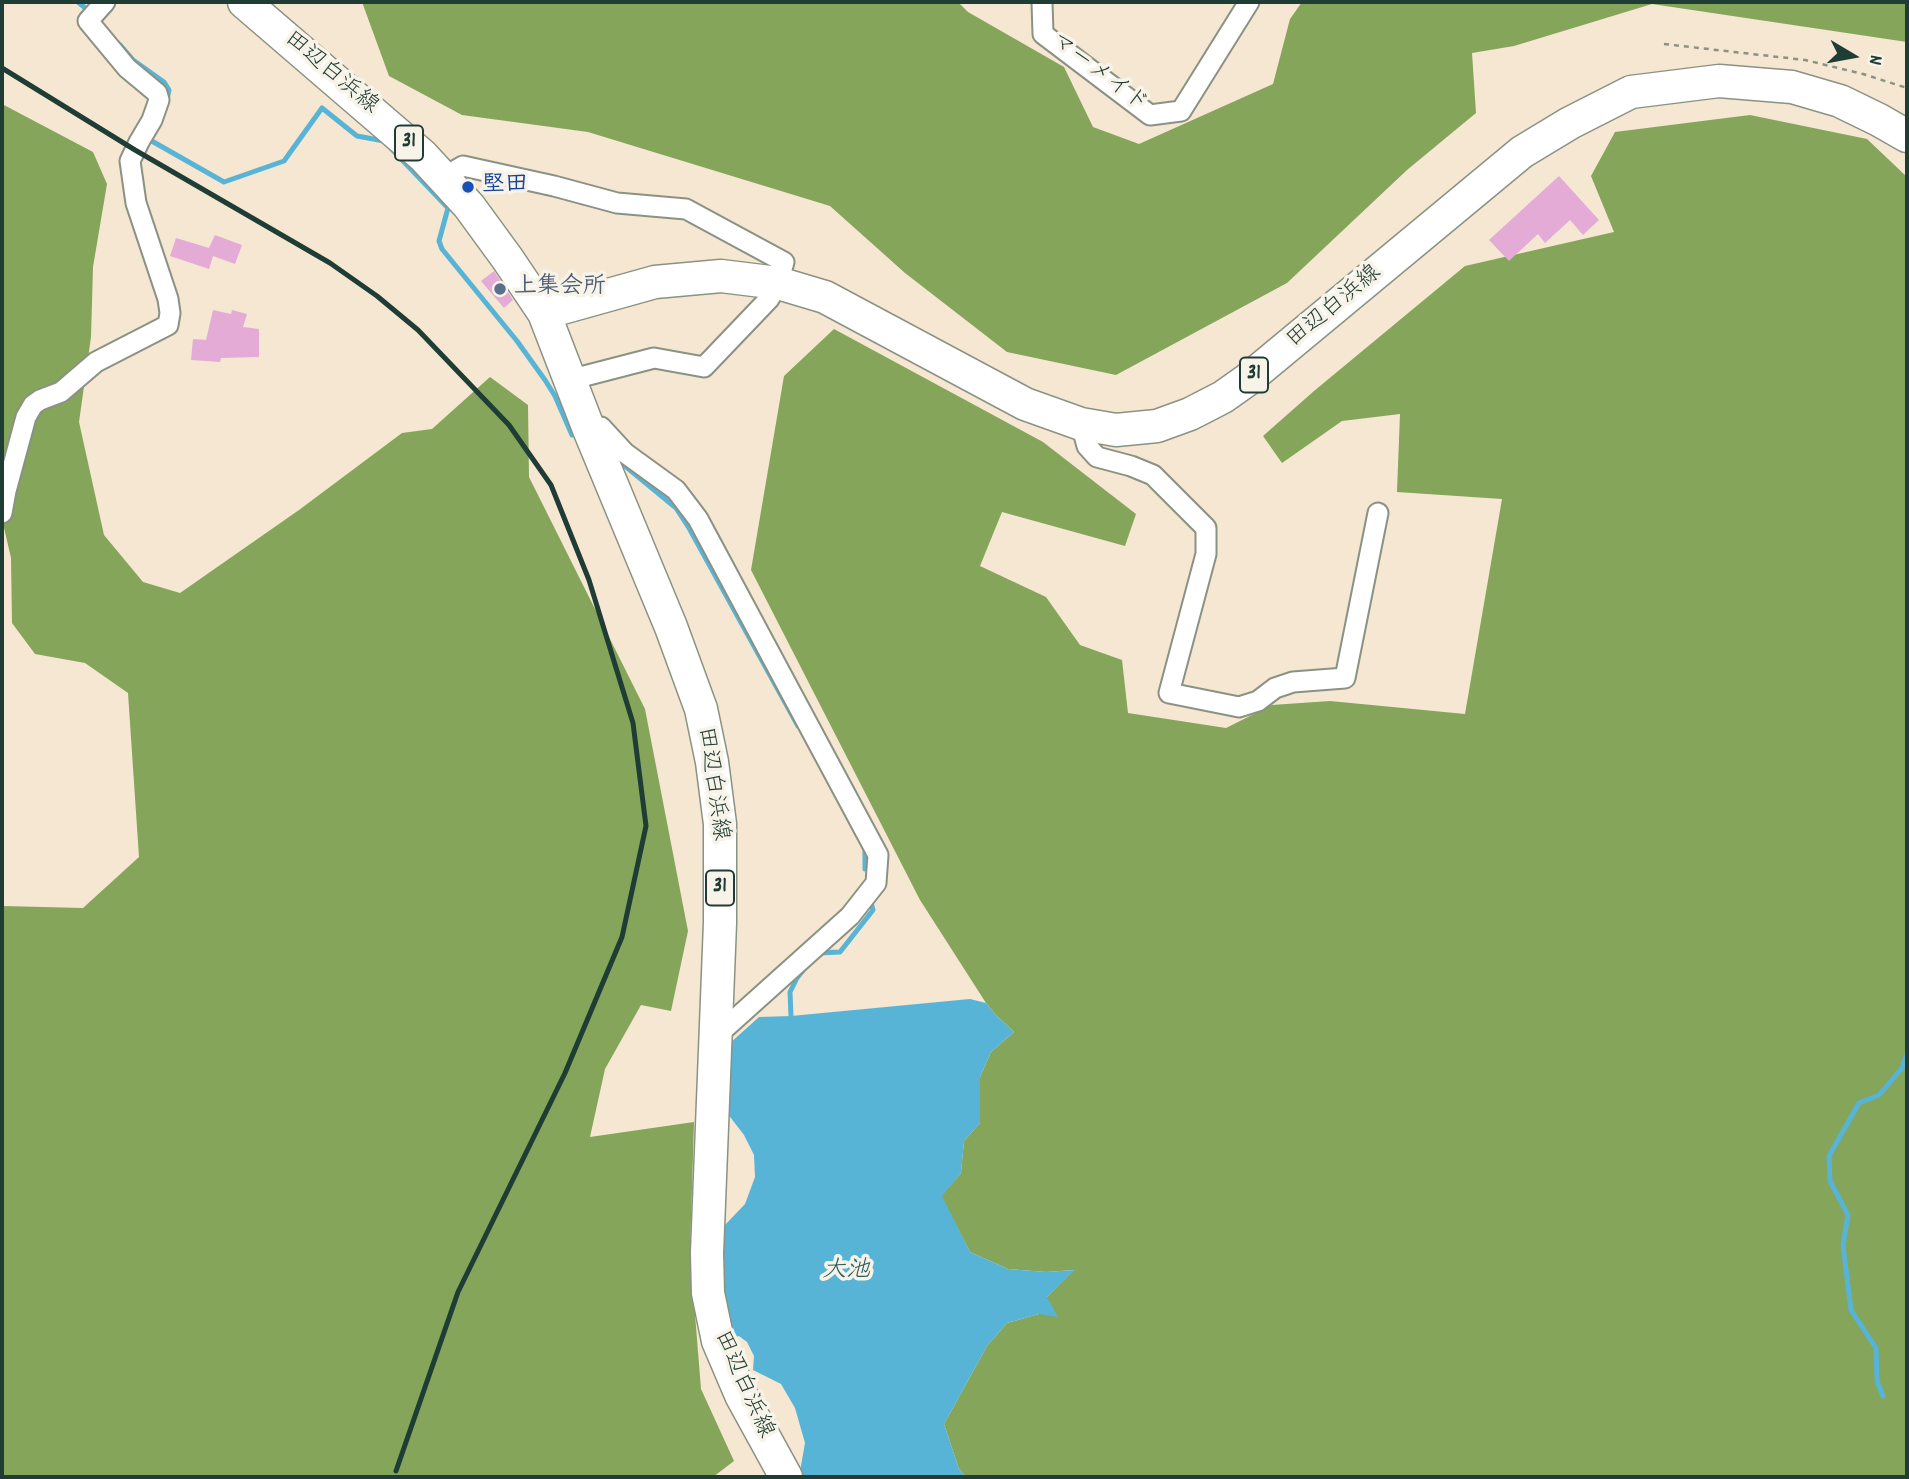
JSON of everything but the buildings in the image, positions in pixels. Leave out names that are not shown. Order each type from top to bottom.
[{"type":"main road","name":"田辺白浜線","points":[[244,2],[380,117],[444,177],[492,237],[544,313],[671,627],[701,709],[712,762],[720,824],[720,923],[707,1253],[708,1293],[718,1341],[741,1395],[786,1477]]},
{"type":"main road","name":"田辺白浜線","points":[[544,313],[655,282],[721,276],[778,283],[825,297],[1025,404],[1081,424],[1116,430],[1157,426],[1190,414],[1223,397],[1522,152],[1570,123],[1631,92],[1719,81],[1792,88],[1840,101],[1907,136]]},
{"type":"street","name":"マーメイド","points":[[1042,2],[1043,34],[1150,115],[1181,111],[1249,2]]},
{"type":"street","points":[[2,513],[4,490],[26,417],[33,405],[61,392],[96,362],[168,325],[168,299],[136,203],[131,161],[159,100],[157,93],[127,68],[88,21],[98,10]]},
{"type":"street","points":[[444,177],[463,166],[617,203],[686,209],[784,262],[778,283],[769,299],[704,367],[654,358],[569,380]]},
{"type":"street","points":[[1081,424],[1087,446],[1097,457],[1153,475],[1206,528],[1206,554],[1169,693],[1239,707],[1258,701],[1275,688],[1293,682],[1345,678],[1378,513]]},
{"type":"street","points":[[588,427],[601,427],[625,453],[676,491],[698,519],[878,855],[876,883],[850,916],[723,1030],[715,1034]]},
{"type":"green space","points":[[362,2],[958,2],[968,12],[1064,67],[1093,127],[1139,144],[1273,84],[1290,19],[1302,2],[1907,2],[1907,42],[1652,4],[1514,46],[1472,53],[1476,113],[1407,170],[1287,283],[1116,375],[1007,352],[905,273],[830,206],[588,132],[462,115],[389,76]]},
{"type":"green space","points":[[2,104],[93,152],[107,184],[93,267],[91,337],[79,422],[104,535],[143,582],[180,593],[299,510],[402,433],[432,429],[490,377],[528,405],[529,477],[645,709],[688,931],[671,1011],[641,1005],[605,1069],[590,1137],[694,1122],[690,1252],[701,1389],[734,1461],[713,1477],[2,1477],[2,906],[83,908],[139,857],[128,693],[85,663],[35,654],[12,623],[11,558],[2,519]]},
{"type":"green space","points":[[1750,115],[1867,139],[1907,177],[1907,1477],[966,1477],[959,1469],[944,1424],[987,1346],[1007,1323],[1039,1314],[1047,1297],[1074,1270],[1046,1272],[1008,1269],[970,1252],[941,1196],[961,1173],[964,1141],[980,1123],[980,1077],[991,1052],[1014,1032],[986,1003],[920,900],[751,570],[784,376],[834,329],[1043,442],[1136,514],[1125,546],[1002,512],[980,566],[1046,597],[1080,645],[1122,660],[1128,713],[1226,728],[1272,705],[1330,701],[1465,714],[1502,499],[1397,492],[1400,414],[1342,421],[1282,463],[1263,436],[1465,266],[1614,232],[1591,176],[1615,132]]},
{"type":"water","name":"大池","points":[[970,999],[986,1003],[1014,1032],[991,1052],[980,1077],[980,1123],[964,1141],[961,1173],[942,1196],[970,1252],[1008,1269],[1046,1272],[1075,1270],[1047,1297],[1058,1317],[1039,1314],[1007,1323],[987,1346],[944,1424],[959,1469],[966,1477],[799,1477],[805,1443],[795,1408],[781,1384],[753,1370],[754,1356],[747,1342],[739,1336],[726,1341],[716,1241],[725,1225],[745,1204],[755,1177],[754,1155],[744,1135],[724,1109],[729,1044],[759,1017]]},
{"type":"waterway","points":[[78,2],[90,12]]},
{"type":"waterway","points":[[120,45],[133,60],[164,82],[169,90],[167,100]]},
{"type":"waterway","points":[[150,134],[150,140],[224,182],[284,161],[322,108],[357,136],[384,141],[448,208],[439,241],[442,249],[545,380],[572,435]]},
{"type":"waterway","points":[[616,456],[676,508],[798,726]]},
{"type":"waterway","points":[[865,848],[865,869]]},
{"type":"waterway","points":[[818,953],[840,952],[873,910],[871,902]]},
{"type":"waterway","points":[[791,1016],[790,992],[805,968]]},
{"type":"waterway","points":[[1883,1396],[1877,1381],[1876,1348],[1851,1310],[1843,1245],[1848,1215],[1830,1181],[1829,1156],[1859,1103],[1879,1095],[1902,1068],[1907,1054]]},
{"type":"railway","points":[[2,68],[135,150],[330,263],[377,296],[418,330],[509,425],[551,485],[589,580],[633,723],[646,826],[622,937],[565,1073],[458,1292],[396,1471]]},
{"type":"place","name":"堅田","points":[[468,187]]},
{"type":"place","name":"上集会所","points":[[500,289]]}]
